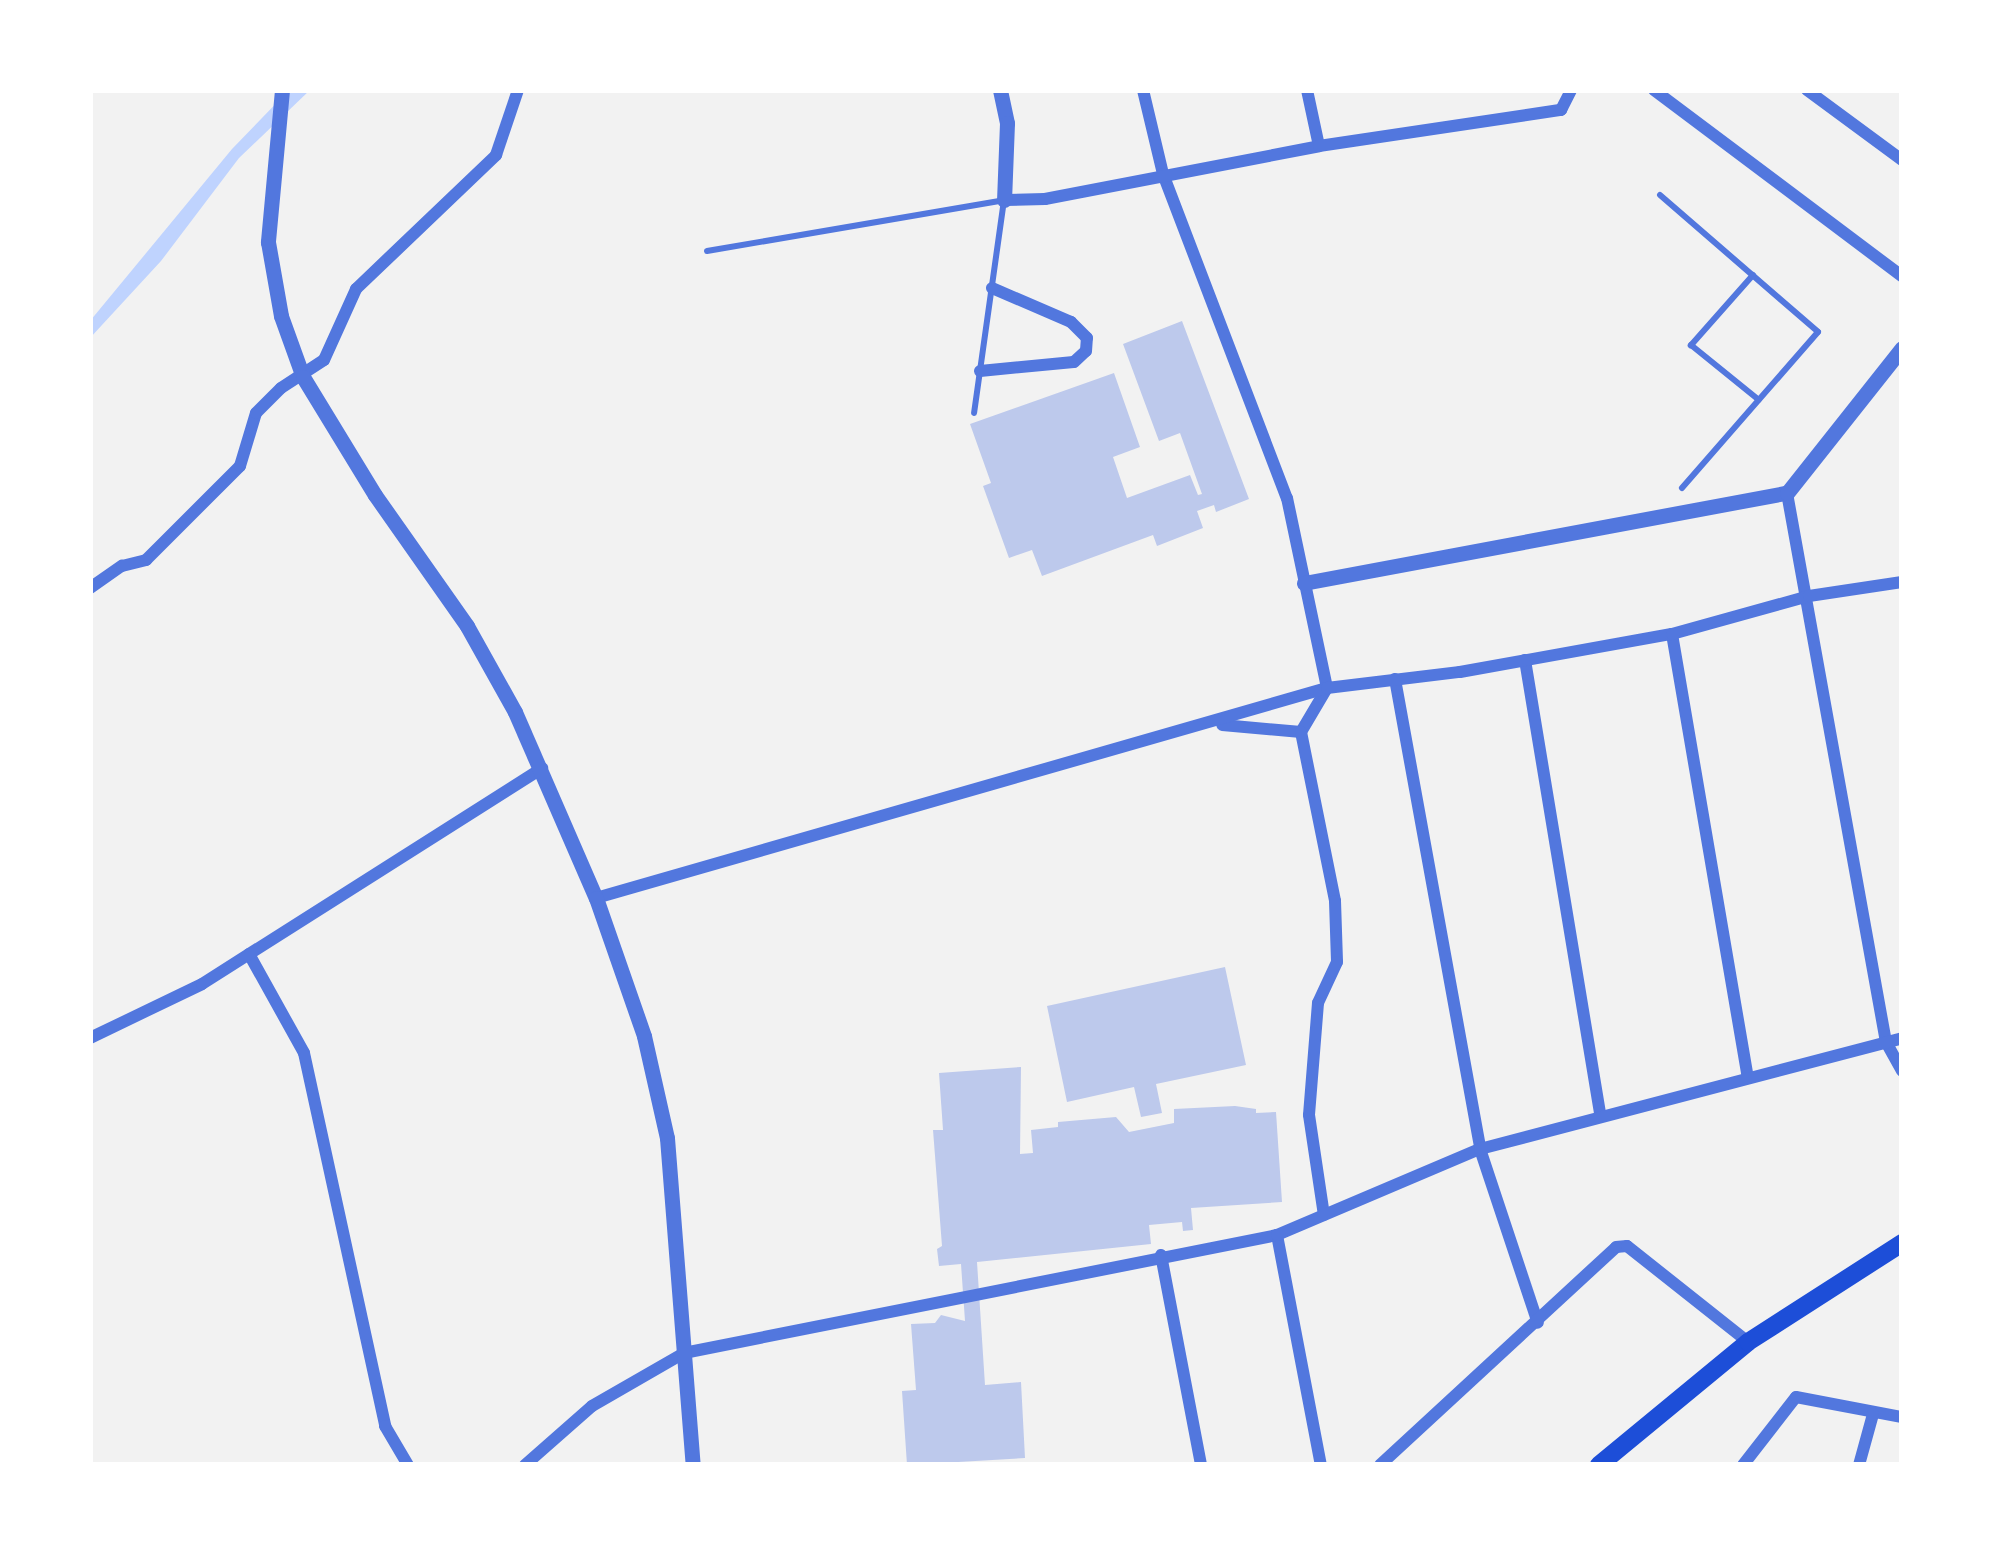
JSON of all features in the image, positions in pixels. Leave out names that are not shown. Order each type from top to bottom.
[{"type":"highway","points":[[1599,1465],[1748,1342],[1902,1244]]},
{"type":"street","points":[[282,90],[268,242],[281,316],[303,377],[364,478],[467,626],[542,768],[596,898],[660,1100],[693,1465]]},
{"type":"street","points":[[90,588],[122,566],[146,560],[216,494],[240,466],[256,413],[280,388],[323,360],[356,289],[496,155],[518,90]]},
{"type":"street","points":[[1000,90],[1008,153],[1004,200],[1045,200],[1163,173],[1561,110],[1571,90]]},
{"type":"street","points":[[1143,90],[1163,173],[1287,498],[1327,688],[1301,732],[1335,901],[1337,962],[1318,1003],[1309,1114],[1324,1215]]},
{"type":"street","points":[[1307,90],[1319,146]]},
{"type":"street","points":[[1654,90],[1902,276]]},
{"type":"street","points":[[1807,90],[1902,160]]},
{"type":"street","points":[[980,371],[1074,362],[1086,351],[1087,338],[1071,322],[992,288]]},
{"type":"street","points":[[1304,584],[1787,493],[1902,348]]},
{"type":"street","points":[[1787,493],[1886,1042],[1902,1071]]},
{"type":"street","points":[[596,898],[1327,688],[1525,661],[1672,634],[1809,596],[1902,583]]},
{"type":"street","points":[[1672,634],[1748,1077]]},
{"type":"street","points":[[1525,661],[1600,1115]]},
{"type":"street","points":[[1395,679],[1480,1149],[1538,1323]]},
{"type":"street","points":[[1214,724],[1301,732]]},
{"type":"street","points":[[90,1039],[249,954],[542,768]]},
{"type":"street","points":[[249,954],[304,1053],[385,1426],[407,1465]]},
{"type":"street","points":[[526,1465],[592,1406],[684,1353],[1277,1235],[1480,1149],[1902,1038]]},
{"type":"street","points":[[1277,1235],[1321,1465]]},
{"type":"street","points":[[1380,1465],[1616,1247],[1627,1246],[1748,1342]]},
{"type":"street","points":[[1161,1256],[1201,1465]]},
{"type":"street","points":[[1743,1465],[1796,1397],[1902,1417]]},
{"type":"street","points":[[1859,1465],[1873,1414]]},
{"type":"lane","points":[[1660,195],[1818,332],[1682,488]]},
{"type":"lane","points":[[706,251],[1004,200],[974,413]]},
{"type":"lane","points":[[1753,275],[1691,346],[1759,400]]},
{"type":"water","points":[[289,90],[310,90],[239,158],[161,261],[90,338],[90,321],[232,149]]},
{"type":"building","points":[[1182,321],[1249,499],[1216,512],[1214,505],[1197,511],[1203,528],[1157,546],[1153,535],[1042,576],[1032,550],[1009,558],[983,486],[991,483],[970,424],[1114,373],[1140,447],[1113,457],[1127,498],[1190,475],[1198,495],[1202,494],[1180,433],[1159,441],[1123,344]]},
{"type":"building","points":[[1225,967],[1246,1065],[1156,1084],[1162,1113],[1141,1117],[1134,1087],[1067,1102],[1047,1006]]},
{"type":"building","points":[[1021,1067],[1020,1154],[1033,1153],[1031,1130],[1058,1127],[1058,1122],[1116,1117],[1129,1132],[1174,1123],[1174,1109],[1235,1106],[1256,1109],[1256,1113],[1276,1112],[1282,1202],[1191,1208],[1193,1230],[1183,1231],[1182,1222],[1149,1225],[1151,1244],[977,1262],[985,1385],[1021,1382],[1025,1458],[907,1465],[902,1391],[916,1390],[911,1324],[935,1323],[941,1315],[965,1321],[961,1264],[939,1266],[937,1249],[942,1246],[933,1130],[943,1130],[939,1073]]}]
